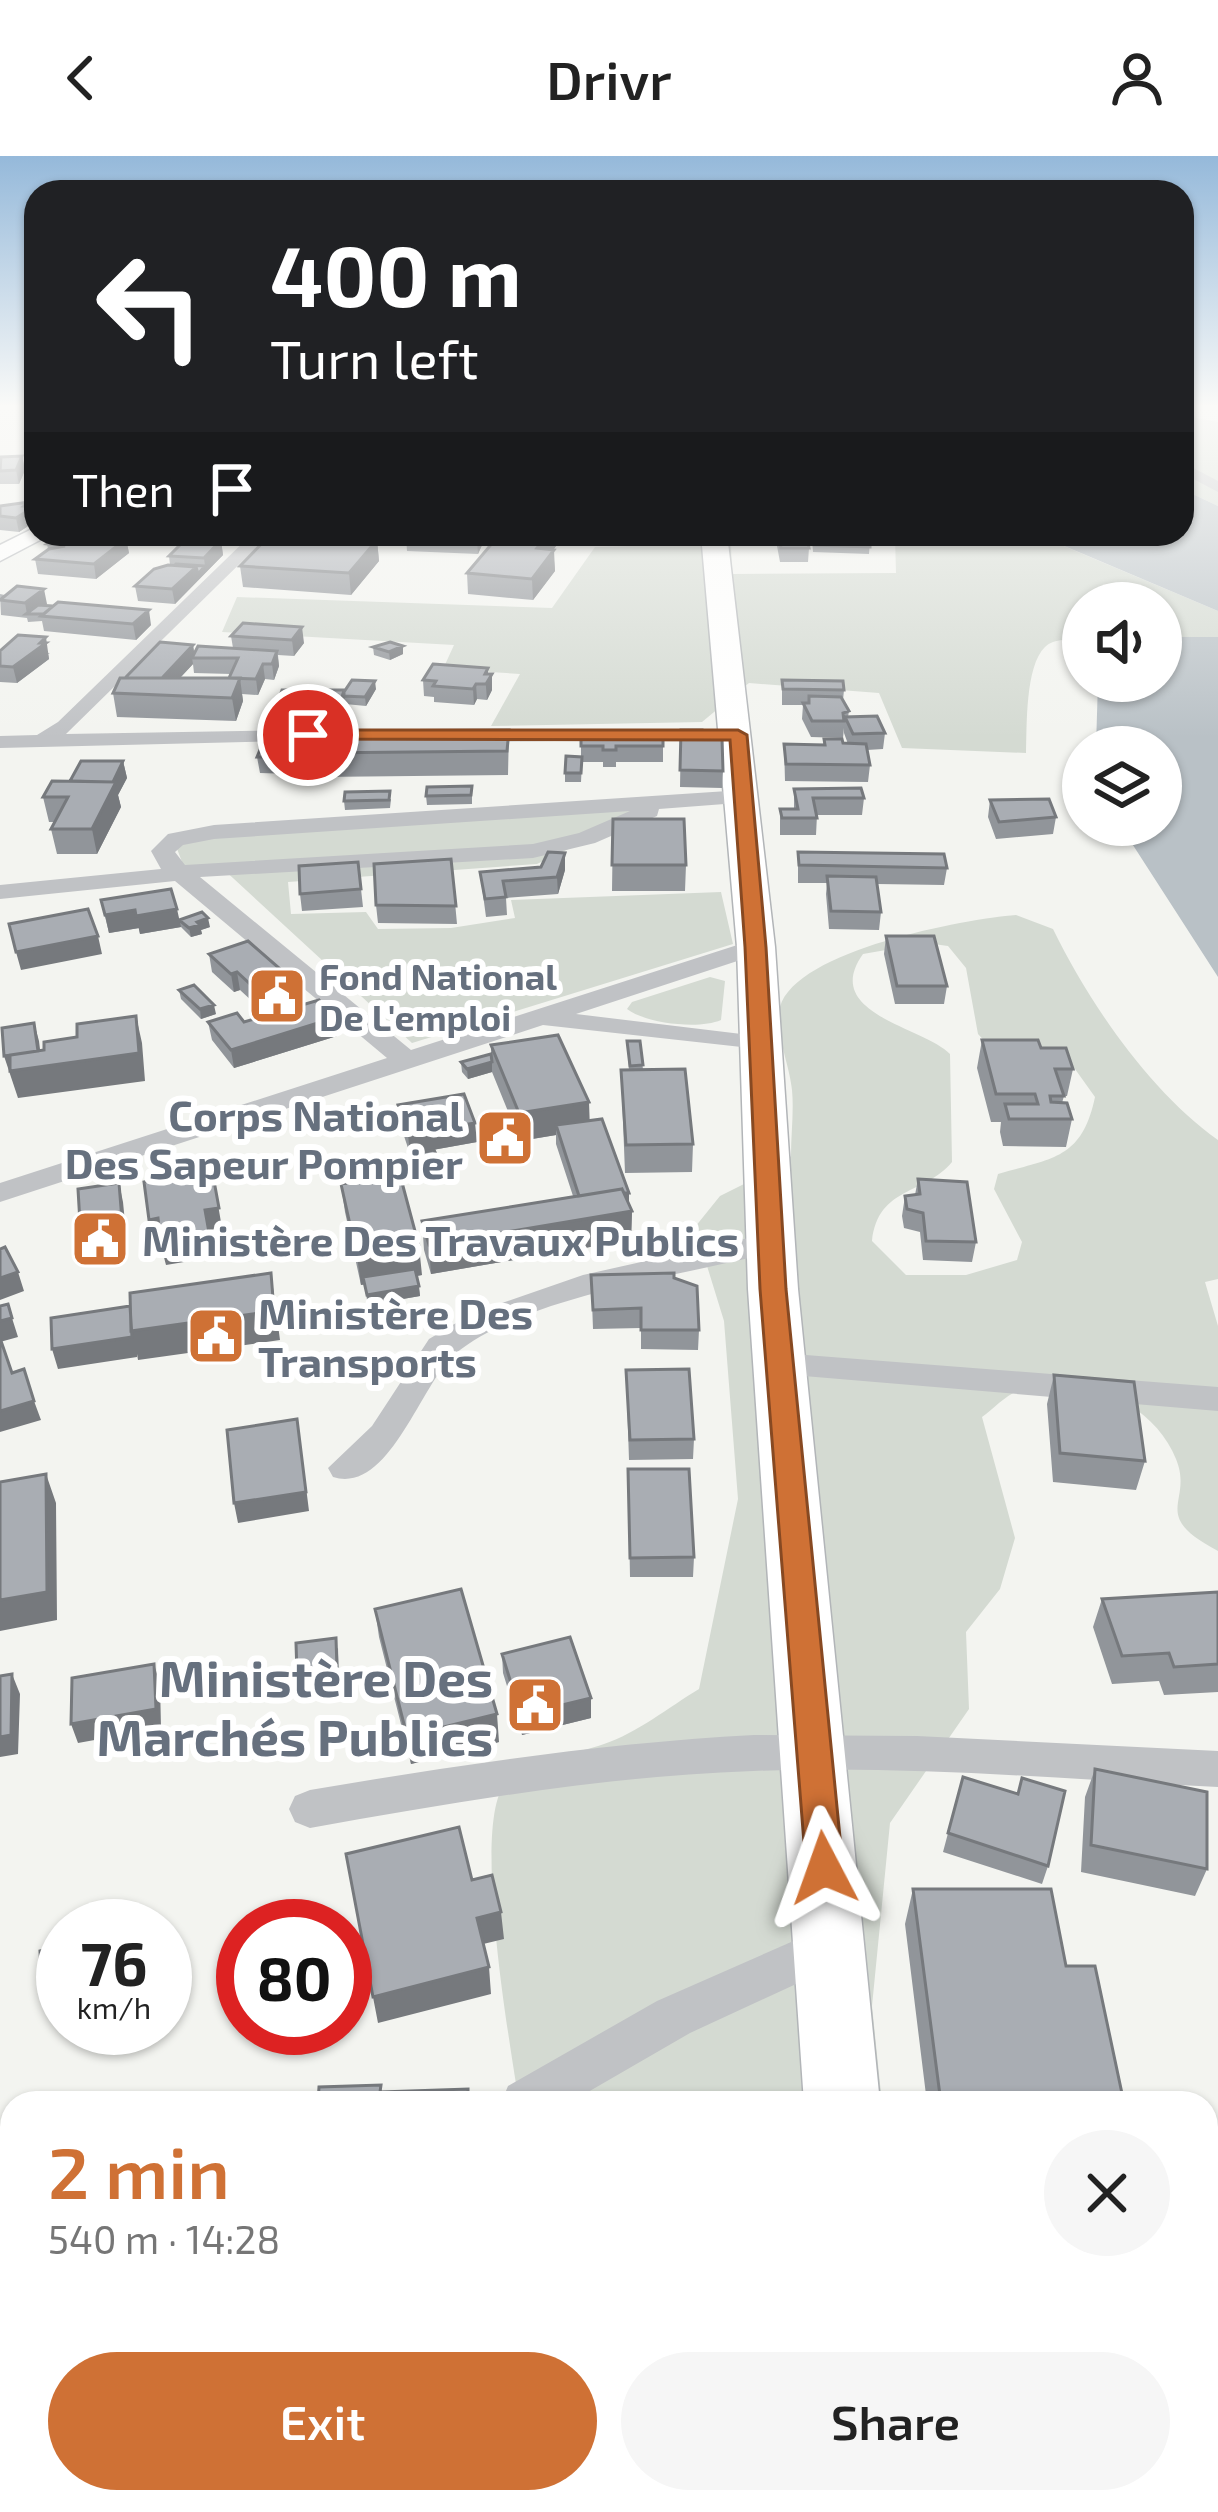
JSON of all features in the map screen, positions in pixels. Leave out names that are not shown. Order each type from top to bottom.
[{"type":"highway","points":[[715,546],[756,947],[771,1244],[841,2091]]},
{"type":"street","points":[[0,763],[65,726],[250,546]]},
{"type":"street","points":[[449,736],[738,735]]},
{"type":"street","points":[[0,742],[382,736]]},
{"type":"street","points":[[405,1059],[166,861],[163,851],[176,839],[199,835],[743,797]]},
{"type":"street","points":[[0,892],[184,872],[550,848],[617,826],[666,801]]},
{"type":"street","points":[[0,875],[44,890]]},
{"type":"street","points":[[0,1193],[756,947]]},
{"type":"street","points":[[536,1018],[758,1044]]},
{"type":"street","points":[[346,1468],[384,1435],[441,1347],[485,1322],[583,1286],[771,1244]]},
{"type":"street","points":[[780,1365],[1218,1399]]},
{"type":"street","points":[[310,1810],[474,1781],[692,1757],[816,1752],[1218,1769]]},
{"type":"street","points":[[544,2091],[624,2039],[730,1986],[830,1946]]},
{"type":"shaded area","points":[[1194,518],[1218,518],[1218,611],[1182,596],[1182,582],[1149,582],[1064,546],[1194,546]]},
{"type":"shaded area","points":[[731,546],[732,574],[896,573],[895,546],[1064,546],[1149,582],[1062,582],[1062,640],[1045,647],[1034,668],[1026,753],[902,748],[879,693],[749,683],[702,722],[491,726],[520,674],[443,669],[454,645],[222,632],[237,597],[552,608],[595,547]]},
{"type":"shaded area","points":[[1182,596],[1218,611],[1218,637],[1182,637]]},
{"type":"shaded area","points":[[1182,637],[1218,637],[1218,977],[1134,846],[1182,846],[1182,726],[1097,726],[1097,702],[1182,702]]},
{"type":"shaded area","points":[[667,802],[537,864],[288,882],[291,914],[366,912],[378,929],[451,928],[515,918],[511,900],[721,892],[733,944],[412,1043],[221,867],[185,870],[176,846],[212,834]]},
{"type":"shaded area","points":[[1016,915],[1053,929],[1084,986],[1145,1072],[1218,1140],[1218,1279],[1205,1282],[1218,1326],[1218,1551],[1184,1527],[1179,1517],[1176,1459],[1165,1439],[1132,1407],[1112,1395],[1066,1384],[1020,1390],[1000,1402],[982,1417],[1015,1538],[1000,1589],[966,1632],[969,1709],[890,1823],[872,2006],[881,2091],[517,2091],[492,1882],[497,1800],[519,1772],[616,1739],[699,1689],[738,1499],[724,1321],[695,1227],[720,1196],[791,1156],[792,1090],[779,1026],[780,1007],[793,987],[816,969],[848,954],[923,931]],"holes":[[[926,943],[948,946],[966,968],[978,1034],[990,1047],[1075,1069],[1095,1097],[1082,1133],[1062,1153],[998,1174],[994,1189],[1022,1242],[1017,1260],[966,1275],[906,1275],[872,1241],[883,1210],[952,1162],[950,1054],[865,1005],[855,991],[853,974],[863,954]]]},
{"type":"shaded area","points":[[710,977],[725,981],[721,1020],[672,1024],[627,1009],[632,1002]]},
{"type":"building","points":[[117,546],[94,564],[35,559],[49,549]]},
{"type":"building","points":[[179,546],[215,546],[204,558],[169,556]]},
{"type":"building","points":[[259,546],[372,546],[349,573],[240,566]]},
{"type":"building","points":[[490,546],[554,550],[532,579],[467,573]]},
{"type":"building","points":[[196,567],[172,589],[135,586],[154,569]]},
{"type":"building","points":[[17,586],[44,589],[25,603],[0,600]]},
{"type":"building","points":[[58,602],[149,610],[133,624],[41,616]]},
{"type":"building","points":[[38,605],[53,606],[44,614],[26,614]]},
{"type":"building","points":[[243,623],[302,627],[292,640],[231,636]]},
{"type":"building","points":[[18,635],[46,637],[40,643],[46,643],[13,667],[0,666],[0,651]]},
{"type":"building","points":[[160,642],[193,645],[162,678],[125,678]]},
{"type":"building","points":[[390,642],[403,646],[389,652],[373,647]]},
{"type":"building","points":[[198,646],[277,651],[272,664],[263,664],[256,679],[229,678],[238,658],[192,658]]},
{"type":"building","points":[[433,664],[488,668],[485,674],[492,674],[486,684],[473,689],[433,686],[436,681],[423,680]]},
{"type":"building","points":[[120,678],[240,678],[232,698],[113,693]]},
{"type":"building","points":[[352,680],[375,681],[365,697],[344,696]]},
{"type":"building","points":[[782,680],[843,681],[844,690],[783,689]]},
{"type":"building","points":[[282,690],[344,690],[339,708],[276,707]]},
{"type":"building","points":[[809,696],[841,697],[849,711],[843,713],[844,721],[812,721],[803,703],[809,703]]},
{"type":"building","points":[[877,716],[885,733],[853,734],[845,717]]},
{"type":"building","points":[[509,730],[507,751],[316,753],[322,731]]},
{"type":"building","points":[[681,730],[702,730],[702,738],[722,738],[723,771],[680,770]]},
{"type":"building","points":[[267,733],[298,733],[290,757],[257,757]]},
{"type":"building","points":[[581,737],[663,738],[663,746],[603,750],[603,746],[581,746]]},
{"type":"building","points":[[824,739],[866,744],[870,765],[786,764],[784,744],[825,745]]},
{"type":"building","points":[[566,756],[582,757],[581,773],[565,773]]},
{"type":"building","points":[[81,761],[123,761],[113,782],[70,781]]},
{"type":"building","points":[[52,781],[116,782],[92,829],[51,829],[68,797],[43,797]]},
{"type":"building","points":[[472,786],[471,795],[426,796],[427,787]]},
{"type":"building","points":[[861,788],[864,798],[813,798],[817,818],[782,818],[780,809],[798,809],[794,789]]},
{"type":"building","points":[[390,791],[389,800],[344,801],[345,792]]},
{"type":"building","points":[[1049,799],[1056,817],[999,822],[990,800]]},
{"type":"building","points":[[613,819],[684,819],[686,865],[612,865]]},
{"type":"building","points":[[548,852],[565,853],[557,877],[503,881],[506,897],[485,899],[480,872],[541,867]]},
{"type":"building","points":[[798,852],[944,854],[947,868],[799,865]]},
{"type":"building","points":[[451,859],[456,906],[376,905],[374,864]]},
{"type":"building","points":[[358,862],[361,889],[300,894],[299,866]]},
{"type":"building","points":[[827,876],[876,877],[881,912],[831,911]]},
{"type":"building","points":[[171,889],[177,909],[105,915],[101,900]]},
{"type":"building","points":[[88,909],[98,936],[16,952],[9,924]]},
{"type":"building","points":[[202,912],[208,918],[197,922],[200,925],[189,928],[179,920]]},
{"type":"building","points":[[886,936],[934,936],[947,986],[897,986]]},
{"type":"building","points":[[248,941],[295,982],[261,994],[209,954]]},
{"type":"building","points":[[194,985],[214,1005],[200,1009],[179,990]]},
{"type":"building","points":[[319,1000],[334,1018],[231,1050],[208,1022],[237,1013],[244,1022]]},
{"type":"building","points":[[136,1016],[139,1053],[10,1071],[10,1055],[44,1050],[44,1042],[77,1037],[77,1024]]},
{"type":"building","points":[[34,1023],[38,1051],[4,1056],[2,1028]]},
{"type":"building","points":[[558,1035],[589,1102],[519,1113],[491,1045]]},
{"type":"building","points":[[982,1040],[1038,1040],[1041,1048],[1066,1048],[1073,1069],[1055,1069],[1064,1096],[1050,1096],[1051,1102],[1067,1103],[1072,1119],[1009,1119],[1005,1104],[1038,1104],[1035,1094],[996,1094]]},
{"type":"building","points":[[627,1041],[640,1041],[643,1065],[630,1066]]},
{"type":"building","points":[[491,1054],[492,1062],[467,1069],[461,1062]]},
{"type":"building","points":[[685,1069],[693,1144],[626,1145],[621,1070]]},
{"type":"building","points":[[464,1094],[475,1123],[408,1134],[398,1105]]},
{"type":"building","points":[[602,1119],[629,1193],[622,1189],[579,1196],[556,1125]]},
{"type":"building","points":[[434,1150],[440,1163],[404,1170],[399,1157]]},
{"type":"building","points":[[196,1167],[197,1173],[212,1170],[219,1208],[205,1210],[210,1238],[161,1246],[158,1218],[149,1220],[144,1182]]},
{"type":"building","points":[[400,1175],[419,1246],[357,1256],[341,1184]]},
{"type":"building","points":[[918,1179],[967,1182],[976,1242],[926,1241],[923,1213],[907,1209],[905,1196],[920,1194]]},
{"type":"building","points":[[119,1183],[123,1233],[81,1240],[78,1189]]},
{"type":"building","points":[[622,1189],[632,1211],[429,1245],[422,1221]]},
{"type":"building","points":[[5,1247],[18,1272],[0,1278],[0,1249]]},
{"type":"building","points":[[415,1269],[419,1286],[367,1295],[363,1277]]},
{"type":"building","points":[[271,1273],[274,1311],[131,1331],[130,1293]]},
{"type":"building","points":[[674,1273],[674,1278],[697,1286],[699,1330],[641,1330],[641,1308],[593,1310],[591,1275]]},
{"type":"building","points":[[8,1304],[12,1318],[0,1321],[0,1306]]},
{"type":"building","points":[[130,1306],[132,1337],[52,1349],[51,1318]]},
{"type":"building","points":[[0,1338],[12,1373],[24,1369],[34,1401],[0,1411]]},
{"type":"building","points":[[689,1369],[694,1439],[630,1440],[626,1370]]},
{"type":"building","points":[[1054,1375],[1134,1382],[1145,1461],[1060,1453]]},
{"type":"building","points":[[297,1419],[306,1492],[234,1503],[227,1430]]},
{"type":"building","points":[[628,1469],[689,1469],[694,1557],[630,1558]]},
{"type":"building","points":[[46,1474],[47,1592],[0,1600],[0,1482]]},
{"type":"building","points":[[461,1589],[497,1714],[407,1736],[375,1609]]},
{"type":"building","points":[[1218,1592],[1218,1664],[1174,1667],[1169,1653],[1122,1656],[1102,1599]]},
{"type":"building","points":[[570,1637],[591,1698],[521,1715],[502,1654]]},
{"type":"building","points":[[336,1638],[337,1669],[297,1674],[296,1643]]},
{"type":"building","points":[[154,1664],[156,1709],[71,1724],[72,1678]]},
{"type":"building","points":[[12,1674],[11,1735],[0,1737],[0,1676]]},
{"type":"building","points":[[1095,1769],[1207,1792],[1207,1869],[1091,1845]]},
{"type":"building","points":[[963,1777],[1018,1794],[1022,1778],[1065,1791],[1048,1866],[948,1833]]},
{"type":"building","points":[[459,1827],[472,1880],[492,1875],[501,1912],[477,1918],[489,1967],[373,1997],[372,1899],[354,1899],[346,1854]]},
{"type":"building","points":[[913,1889],[1051,1889],[1066,1966],[1095,1966],[1121,2091],[939,2091]]},
{"type":"building","points":[[381,2085],[380,2091],[319,2091],[319,2087]]},
{"type":"place","name":"Fond National De L'emploi","points":[[277,996]]},
{"type":"place","name":"Corps National Des Sapeur Pompier","points":[[505,1138]]},
{"type":"place","name":"Ministère Des Travaux Publics","points":[[100,1239]]},
{"type":"place","name":"Ministère Des Transports","points":[[216,1336]]},
{"type":"place","name":"Ministère Des Marchés Publics","points":[[535,1705]]},
{"type":"route","points":[[308,735],[738,735],[756,947],[773,1289],[824,1868]]}]
